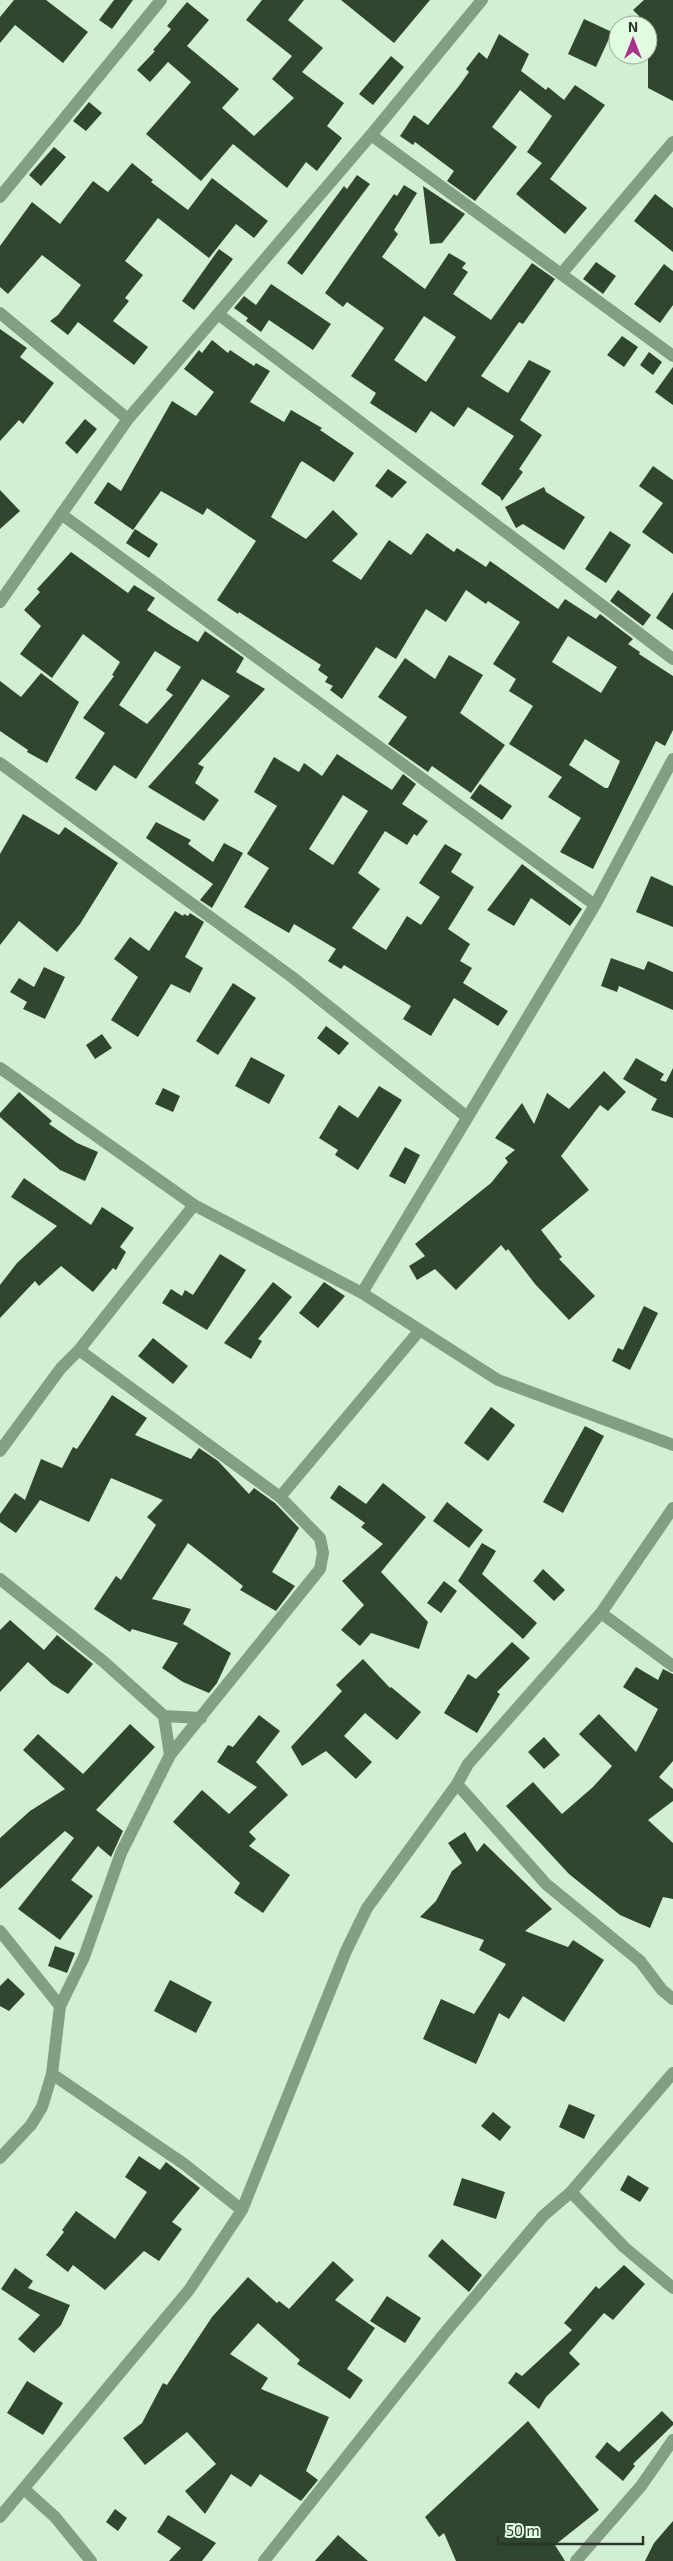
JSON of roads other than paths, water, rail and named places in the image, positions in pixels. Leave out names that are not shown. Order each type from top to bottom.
[{"type":"street","points":[[0,197],[161,0]]},
{"type":"street","points":[[0,602],[128,419],[371,134],[482,0]]},
{"type":"street","points":[[371,134],[673,356]]},
{"type":"street","points":[[562,273],[673,142]]},
{"type":"street","points":[[0,314],[128,419]]},
{"type":"street","points":[[218,314],[673,659]]},
{"type":"street","points":[[61,514],[595,905]]},
{"type":"street","points":[[362,1292],[595,905],[673,759]]},
{"type":"street","points":[[0,763],[292,977],[467,1117]]},
{"type":"street","points":[[0,1068],[194,1205],[362,1292],[419,1331],[498,1380],[673,1445]]},
{"type":"street","points":[[0,1451],[61,1368],[80,1350],[194,1205]]},
{"type":"street","points":[[280,1497],[419,1331]]},
{"type":"street","points":[[0,2158],[32,2125],[42,2107],[52,2074],[60,2006],[84,1957],[121,1852],[170,1755],[320,1569],[323,1553],[320,1538],[280,1497],[80,1350]]},
{"type":"street","points":[[0,2517],[189,2290],[242,2210],[346,1951],[367,1908],[457,1784],[468,1764],[601,1613],[673,1508]]},
{"type":"street","points":[[0,1579],[104,1662],[164,1716],[201,1718]]},
{"type":"street","points":[[601,1613],[673,1666]]},
{"type":"street","points":[[164,1716],[170,1755]]},
{"type":"street","points":[[457,1784],[546,1884],[640,1961],[662,1990],[673,1999]]},
{"type":"street","points":[[0,1931],[60,2006]]},
{"type":"street","points":[[264,2561],[443,2335],[543,2216],[571,2192],[673,2073]]},
{"type":"street","points":[[52,2074],[184,2164],[242,2210]]},
{"type":"street","points":[[571,2192],[624,2247],[673,2288]]},
{"type":"street","points":[[576,2561],[641,2486],[673,2440]]},
{"type":"street","points":[[24,2489],[55,2518],[91,2561]]}]
